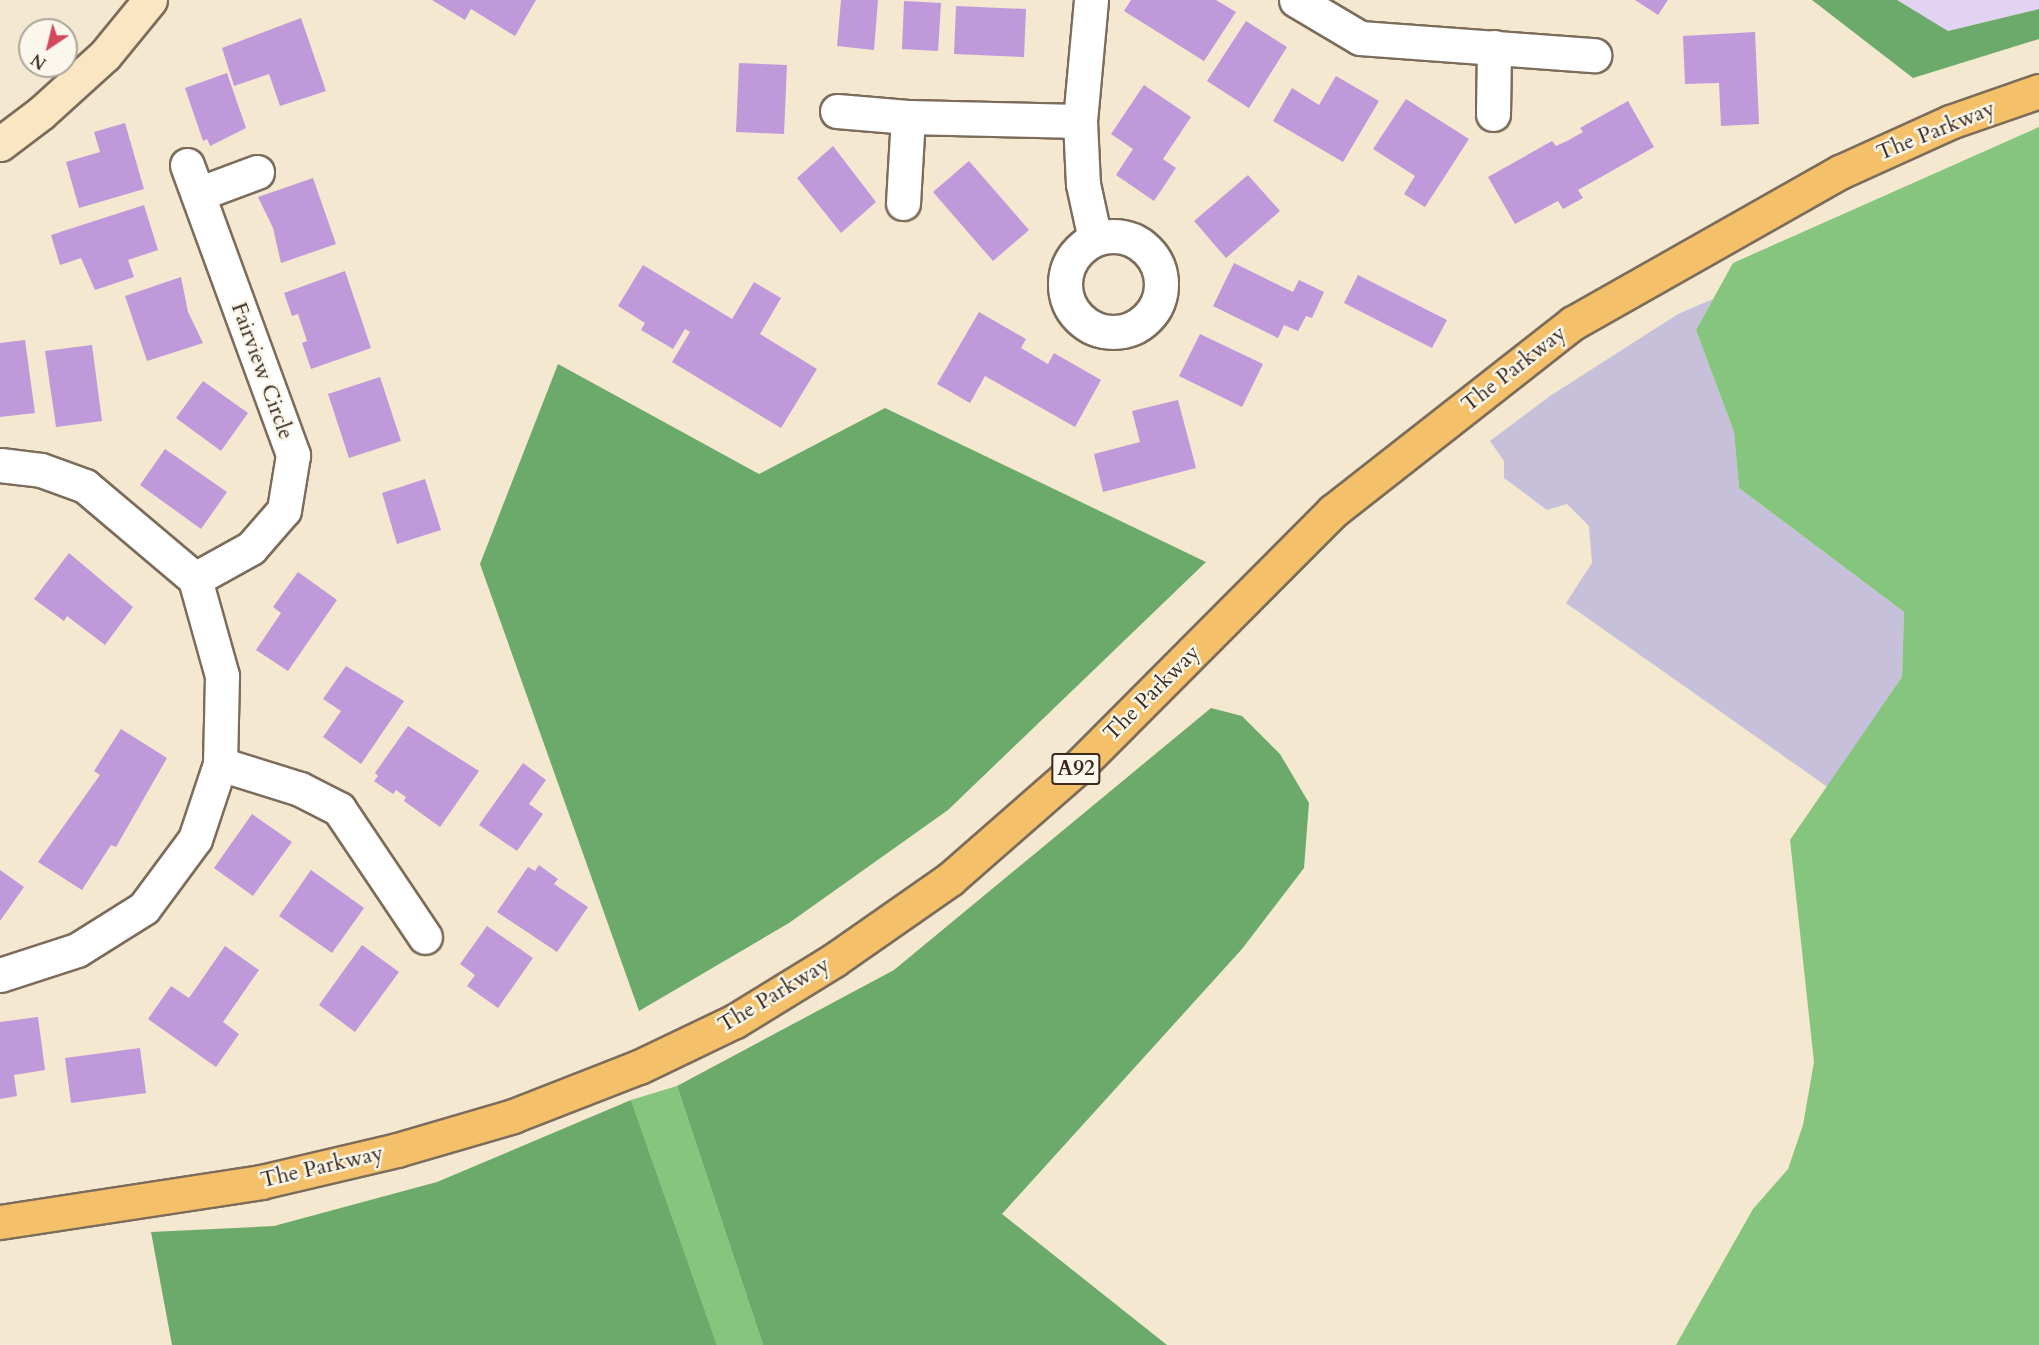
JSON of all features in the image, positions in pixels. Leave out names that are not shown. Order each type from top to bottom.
[{"type":"main road","name":"The Parkway","points":[[0,1222],[261,1182],[397,1150],[513,1116],[639,1067],[735,1021],[834,960],[950,879],[1077,768],[1333,511],[1573,323],[1840,172],[1950,122],[2039,91]]},
{"type":"street","points":[[0,144],[41,113],[105,55],[150,0]]},
{"type":"street","points":[[1091,0],[1080,121],[1083,184],[1095,239]]},
{"type":"street","points":[[1296,0],[1360,38],[1594,55]]},
{"type":"street","points":[[1493,114],[1494,47]]},
{"type":"street","points":[[837,111],[908,117],[1080,121]]},
{"type":"street","points":[[903,203],[908,117]]},
{"type":"street","name":"Fairview Circle","points":[[195,579],[251,548],[284,510],[293,455],[193,180],[257,172]]},
{"type":"street","points":[[0,465],[41,470],[85,486],[195,579],[222,676],[220,764],[195,839],[144,908],[77,950],[0,975]]},
{"type":"street","points":[[220,764],[300,789],[339,809],[425,937]]},
{"type":"shaded area","points":[[1897,0],[2039,0],[2039,9],[1947,31]]},
{"type":"shaded area","points":[[1713,299],[1696,330],[1734,432],[1739,488],[1904,612],[1902,677],[1829,788],[1566,603],[1592,563],[1589,526],[1567,504],[1547,510],[1504,478],[1504,461],[1490,441],[1550,396],[1678,314]]},
{"type":"green space","points":[[1812,0],[1897,0],[1948,31],[2039,9],[2039,39],[1913,78]]},
{"type":"green space","points":[[2039,127],[2039,1345],[1676,1345],[1753,1209],[1788,1169],[1803,1125],[1814,1062],[1790,840],[1902,677],[1904,612],[1739,488],[1734,432],[1696,330],[1733,263]]},
{"type":"green space","points":[[558,364],[759,474],[885,408],[1206,562],[948,810],[789,923],[639,1011],[480,564]]},
{"type":"green space","points":[[1211,708],[1242,716],[1280,754],[1309,803],[1304,868],[1242,949],[1002,1214],[1167,1345],[763,1345],[677,1086],[894,970]]},
{"type":"green space","points":[[677,1086],[763,1345],[717,1345],[631,1100]]},
{"type":"green space","points":[[631,1100],[717,1345],[172,1345],[151,1232],[274,1226],[437,1182]]},
{"type":"building","points":[[432,0],[536,0],[515,36],[471,9],[465,20]]},
{"type":"building","points":[[841,0],[878,0],[874,50],[837,46]]},
{"type":"building","points":[[1131,0],[1216,0],[1236,12],[1204,61],[1124,11]]},
{"type":"building","points":[[1635,0],[1668,0],[1658,15]]},
{"type":"building","points":[[904,1],[941,3],[938,51],[902,49]]},
{"type":"building","points":[[956,6],[1026,9],[1024,57],[954,54]]},
{"type":"building","points":[[301,18],[326,91],[280,106],[269,74],[234,86],[222,48]]},
{"type":"building","points":[[1246,21],[1287,47],[1249,108],[1207,81]]},
{"type":"building","points":[[1755,32],[1759,124],[1721,126],[1719,83],[1685,84],[1683,36]]},
{"type":"building","points":[[739,63],[787,65],[784,134],[736,132]]},
{"type":"building","points":[[227,73],[246,128],[210,146],[207,139],[203,141],[185,88]]},
{"type":"building","points":[[1336,76],[1379,101],[1343,162],[1273,121],[1292,88],[1319,105]]},
{"type":"building","points":[[1144,85],[1191,117],[1163,159],[1176,168],[1154,201],[1116,175],[1133,149],[1111,134]]},
{"type":"building","points":[[1406,99],[1469,139],[1425,207],[1404,194],[1415,176],[1373,149]]},
{"type":"building","points":[[1628,101],[1654,147],[1578,190],[1583,198],[1563,209],[1558,201],[1515,224],[1488,177],[1552,141],[1556,146],[1569,140],[1583,132],[1580,128]]},
{"type":"building","points":[[125,123],[144,189],[79,208],[66,162],[100,152],[94,132]]},
{"type":"building","points":[[833,146],[876,202],[841,233],[797,178]]},
{"type":"building","points":[[969,161],[1029,230],[993,261],[933,192]]},
{"type":"building","points":[[1248,175],[1280,211],[1226,258],[1194,221]]},
{"type":"building","points":[[313,178],[336,244],[281,263],[273,228],[258,197]]},
{"type":"building","points":[[144,205],[158,250],[128,260],[134,277],[95,290],[81,258],[60,265],[51,235]]},
{"type":"building","points":[[1234,263],[1293,292],[1299,280],[1324,292],[1312,318],[1306,316],[1298,331],[1284,325],[1278,338],[1213,306]]},
{"type":"building","points":[[643,265],[732,319],[754,282],[781,298],[760,334],[817,369],[781,428],[672,362],[690,332],[685,329],[673,349],[641,330],[645,323],[618,306]]},
{"type":"building","points":[[345,271],[371,348],[311,369],[302,343],[307,341],[298,314],[292,316],[284,293]]},
{"type":"building","points":[[1358,275],[1447,320],[1432,348],[1344,303]]},
{"type":"building","points":[[181,277],[188,312],[203,343],[147,361],[125,296]]},
{"type":"building","points":[[979,312],[1026,339],[1021,348],[1048,364],[1054,353],[1101,380],[1075,427],[985,376],[970,403],[937,384]]},
{"type":"building","points":[[1200,334],[1263,364],[1242,407],[1179,376]]},
{"type":"building","points":[[25,340],[35,413],[0,417],[0,343]]},
{"type":"building","points":[[92,345],[102,421],[56,427],[45,351]]},
{"type":"building","points":[[380,377],[401,441],[349,458],[328,394]]},
{"type":"building","points":[[203,381],[248,413],[221,451],[176,418]]},
{"type":"building","points":[[1178,400],[1196,468],[1103,492],[1094,454],[1140,442],[1132,411]]},
{"type":"building","points":[[165,449],[227,492],[201,529],[140,485]]},
{"type":"building","points":[[425,479],[441,530],[397,544],[382,493]]},
{"type":"building","points":[[69,553],[133,607],[105,645],[67,616],[64,621],[34,599]]},
{"type":"building","points":[[298,572],[337,600],[288,671],[256,650],[281,613],[273,607]]},
{"type":"building","points":[[346,666],[404,701],[361,764],[323,737],[341,711],[323,699]]},
{"type":"building","points":[[408,726],[479,771],[440,827],[404,801],[406,797],[396,790],[393,794],[374,781],[378,776],[375,773]]},
{"type":"building","points":[[121,729],[167,758],[116,847],[111,845],[82,890],[38,862],[100,775],[94,771]]},
{"type":"building","points":[[523,763],[546,780],[529,804],[543,814],[517,851],[479,825]]},
{"type":"building","points":[[252,814],[292,842],[253,896],[214,868]]},
{"type":"building","points":[[539,865],[558,879],[554,884],[588,907],[557,952],[497,912],[528,867],[535,871]]},
{"type":"building","points":[[0,870],[24,887],[0,921]]},
{"type":"building","points":[[311,870],[364,908],[332,953],[279,916]]},
{"type":"building","points":[[487,926],[533,958],[498,1008],[467,986],[475,975],[460,964]]},
{"type":"building","points":[[362,945],[399,972],[355,1032],[319,1005]]},
{"type":"building","points":[[225,946],[259,970],[223,1022],[239,1034],[216,1067],[148,1019],[171,986],[189,998]]},
{"type":"building","points":[[38,1017],[45,1070],[14,1075],[17,1096],[0,1099],[0,1022]]},
{"type":"building","points":[[140,1048],[146,1093],[71,1103],[65,1058]]}]
